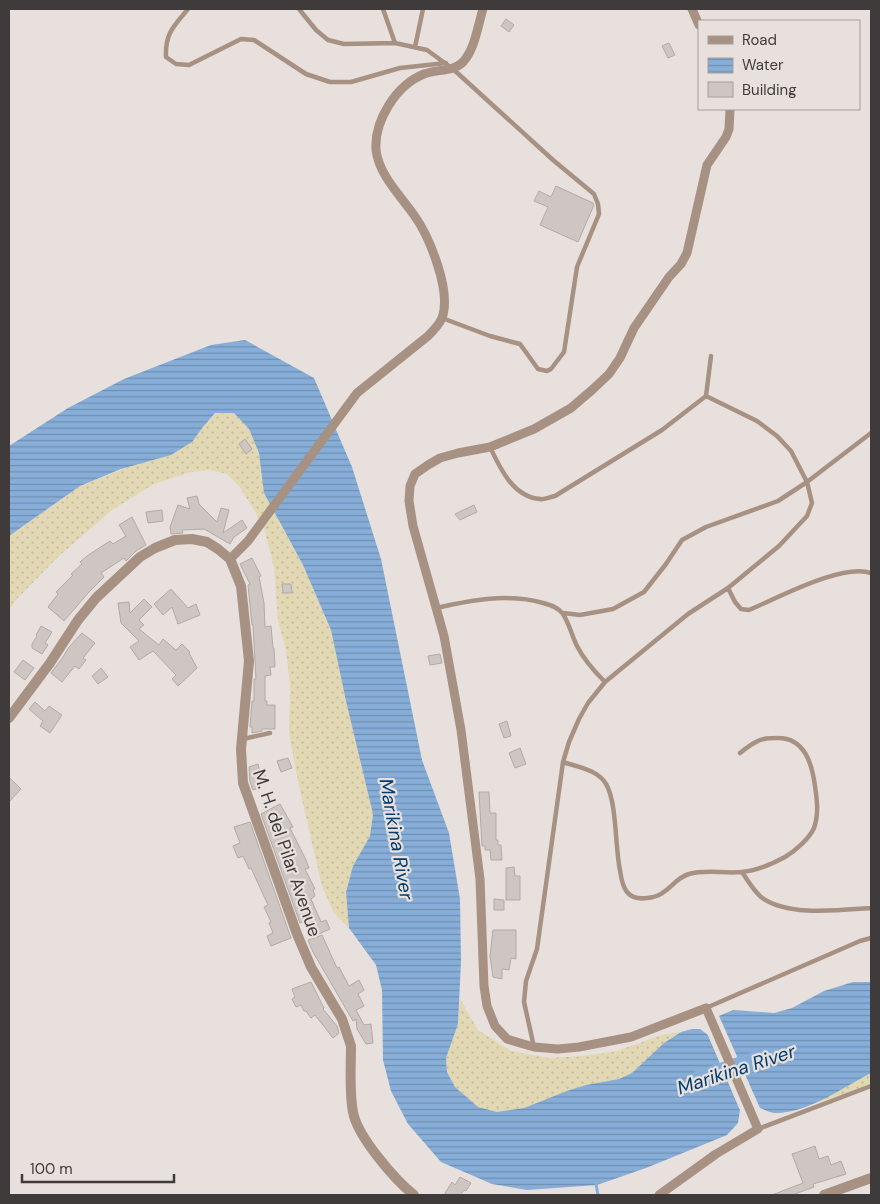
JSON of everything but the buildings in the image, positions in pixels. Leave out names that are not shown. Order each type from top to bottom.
[{"type":"street","points":[[9,718],[50,663],[78,620],[96,598],[140,557],[155,548],[175,540],[192,539],[207,542],[230,559],[254,534],[344,408],[357,393],[437,327],[442,318],[444,295],[436,260],[426,234],[390,184],[382,168],[376,151],[377,134],[385,112],[394,97],[401,91],[422,75],[462,63],[467,56],[483,9]]},
{"type":"street","points":[[692,9],[698,22]]},
{"type":"street","points":[[660,1195],[708,1160],[758,1129],[706,1008],[659,1027],[606,1043],[579,1048],[534,1047],[507,1039],[495,1026],[487,1006],[482,966],[480,879],[469,788],[453,684],[436,608],[413,526],[409,501],[410,486],[415,474],[440,458],[490,447],[534,428],[571,408],[609,374],[620,358],[634,328],[687,253],[707,165],[726,137],[729,129],[730,110]]},
{"type":"street","name":"M. H. del Pilar Avenue","points":[[230,559],[241,586],[249,661],[242,739],[241,768],[243,783],[297,934],[311,967],[342,1019],[349,1036],[353,1112],[357,1127],[364,1140],[400,1182],[414,1195]]},
{"type":"street","points":[[824,1195],[871,1178]]},
{"type":"lane","points":[[188,9],[172,29],[165,44],[166,58],[176,64],[189,65],[241,39],[254,40],[306,74],[330,82],[351,82],[400,68],[450,66]]},
{"type":"lane","points":[[299,9],[316,30],[328,40],[344,44],[395,43],[427,50],[450,66],[553,160],[594,194],[599,214],[577,267],[564,352],[551,369],[546,371],[538,369],[520,344],[490,336],[442,318]]},
{"type":"lane","points":[[383,9],[395,43]]},
{"type":"lane","points":[[415,47],[423,9]]},
{"type":"lane","points":[[490,447],[510,482],[519,490],[533,498],[542,500],[555,496],[662,430],[706,396],[710,356]]},
{"type":"lane","points":[[534,1047],[524,1002],[525,988],[538,949],[563,762],[579,719],[588,703],[605,682],[688,614],[728,588],[778,546],[806,516],[812,503],[807,482],[791,451],[777,436],[757,421],[706,396]]},
{"type":"lane","points":[[563,613],[580,615],[613,609],[644,592],[682,540],[706,527],[778,501],[807,482],[871,433]]},
{"type":"lane","points":[[728,588],[735,602],[741,608],[749,610],[846,572],[864,571],[871,573]]},
{"type":"lane","points":[[436,608],[478,599],[504,597],[538,601],[553,605],[563,613],[586,662],[605,682]]},
{"type":"lane","points":[[242,739],[270,733]]},
{"type":"lane","points":[[563,762],[587,770],[600,777],[607,785],[613,812],[622,881],[627,892],[635,898],[647,899],[663,894],[687,874],[742,872],[762,867],[786,856],[802,844],[814,828],[818,808],[808,758],[802,748],[788,738],[769,738],[757,742],[740,753]]},
{"type":"lane","points":[[742,872],[756,892],[774,904],[815,910],[871,908]]},
{"type":"lane","points":[[706,1008],[860,941],[871,938]]},
{"type":"lane","points":[[758,1129],[871,1086]]},
{"type":"sand","points":[[216,413],[234,413],[249,429],[259,453],[262,470],[279,522],[303,565],[331,630],[373,814],[370,836],[353,866],[346,892],[349,928],[334,913],[322,886],[300,791],[289,733],[290,685],[286,650],[278,620],[274,567],[265,532],[256,513],[239,486],[227,474],[210,470],[191,472],[154,484],[112,510],[59,556],[14,602],[9,611],[9,536],[80,486],[192,442]]},
{"type":"sand","points":[[460,999],[478,1030],[511,1051],[549,1058],[617,1051],[662,1035],[681,1032],[664,1043],[632,1073],[619,1079],[586,1085],[524,1108],[497,1112],[478,1107],[455,1087],[447,1072],[446,1058],[458,1024]]},
{"type":"sand","points":[[871,1073],[871,1086],[813,1104]]},
{"type":"water","points":[[245,340],[314,378],[352,467],[381,559],[422,760],[449,833],[460,899],[461,961],[458,1024],[446,1058],[447,1072],[455,1087],[478,1107],[497,1112],[524,1108],[586,1085],[619,1079],[632,1073],[664,1043],[681,1032],[700,1029],[708,1035],[740,1110],[738,1123],[727,1135],[646,1168],[597,1185],[527,1190],[492,1184],[441,1162],[408,1124],[391,1091],[383,1060],[382,990],[376,965],[349,928],[346,892],[353,866],[370,836],[373,814],[331,630],[303,565],[264,493],[259,453],[249,429],[234,413],[215,413],[192,442],[171,455],[121,469],[80,486],[9,536],[9,446],[68,408],[124,379],[211,345]]},
{"type":"water","points":[[853,982],[871,982],[871,1073],[824,1099],[799,1109],[775,1113],[760,1108],[719,1016],[733,1010],[774,1013],[792,1008],[824,991]]},
{"type":"pier","points":[[724,1028],[756,1103],[754,1104],[722,1029]]},
{"type":"pier","points":[[710,1034],[742,1109],[740,1110],[708,1035]]},
{"type":"waterway","name":"Marikina River","points":[[701,1079],[765,1058]]},
{"type":"waterway","points":[[596,1184],[598,1195]]}]
